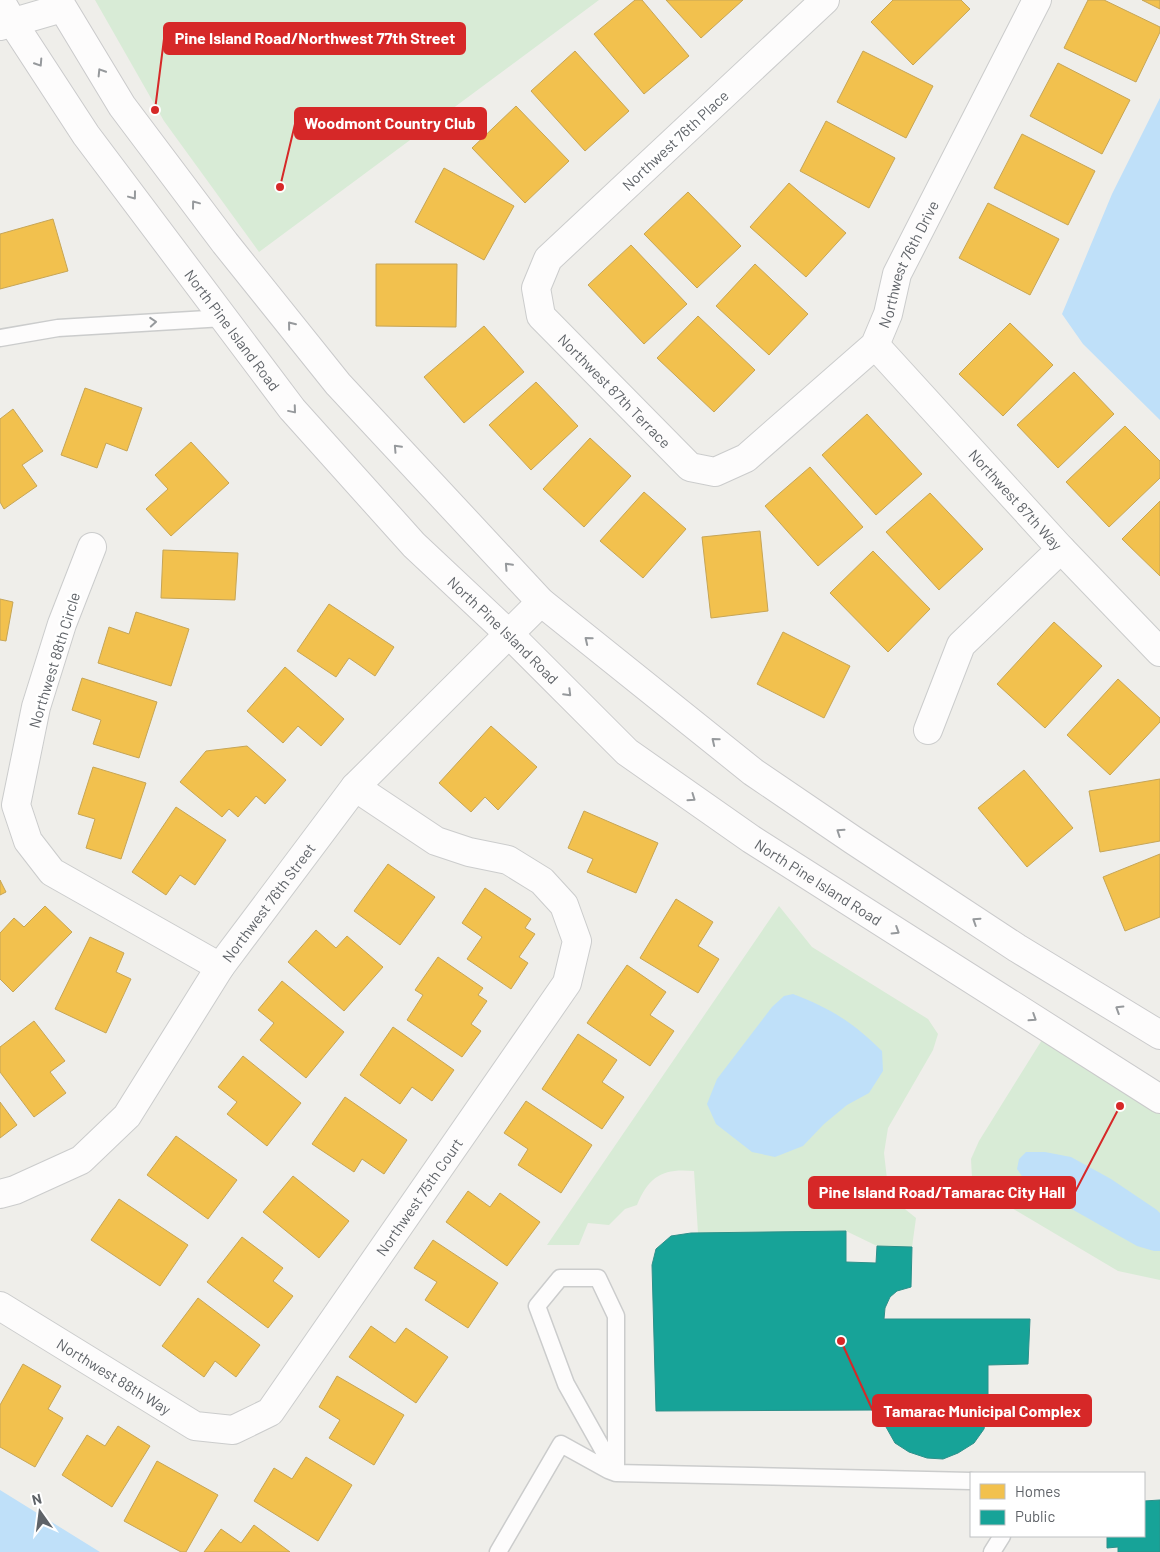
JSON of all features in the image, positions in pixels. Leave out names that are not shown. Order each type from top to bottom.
[{"type":"street","name":"Northwest 76th Place","points":[[536,288],[548,259],[824,0]]},
{"type":"street","name":"Northwest 76th Drive","points":[[715,472],[746,458],[874,345],[888,314],[897,274],[1037,0]]},
{"type":"street","points":[[4,16],[60,4],[122,106],[225,244],[326,369],[541,602],[753,772],[1017,948],[1160,1035]]},
{"type":"street","name":"North Pine Island Road","points":[[4,16],[86,135],[292,409],[414,545],[509,634],[627,752],[751,839],[1160,1099]]},
{"type":"street","name":"Northwest 87th Terrace","points":[[536,288],[541,316],[690,467],[715,472]]},
{"type":"street","name":"Northwest 87th Way","points":[[874,345],[1061,549],[1160,652]]},
{"type":"street","name":"Northwest 88th Circle","points":[[92,547],[62,624],[36,707],[16,805],[28,841],[52,872],[220,967]]},
{"type":"street","points":[[928,730],[961,645],[1061,549]]},
{"type":"street","name":"Northwest 76th Street","points":[[0,1194],[15,1190],[82,1160],[127,1116],[220,967],[355,787],[541,602]]},
{"type":"street","name":"Northwest 75th Court","points":[[233,1430],[270,1412],[567,983],[577,941],[564,905],[542,881],[508,860],[469,852],[436,841],[355,787]]},
{"type":"street","name":"Northwest 88th Way","points":[[0,1306],[195,1426],[233,1430]]},
{"type":"lane","points":[[0,338],[58,328],[224,318]]},
{"type":"lane","points":[[560,1278],[598,1278],[616,1316],[616,1472],[566,1384],[536,1306],[560,1278]]},
{"type":"lane","points":[[498,1552],[561,1444],[608,1470],[616,1472],[970,1482]]},
{"type":"lane","points":[[992,1552],[1001,1537]]},
{"type":"green space","points":[[95,0],[599,0],[259,252],[164,121]]},
{"type":"green space","points":[[779,906],[812,947],[928,1019],[938,1034],[933,1050],[888,1128],[884,1153],[887,1179],[900,1205],[916,1218],[912,1247],[877,1246],[846,1231],[698,1233],[694,1171],[683,1170],[658,1176],[647,1187],[637,1205],[625,1209],[609,1225],[588,1223],[579,1245],[547,1245]]},
{"type":"green space","points":[[1045,1035],[1160,1109],[1160,1280],[1118,1271],[1010,1207],[972,1178],[971,1159],[979,1141]]},
{"type":"water","points":[[1160,98],[1160,420],[1083,344],[1062,314],[1112,194]]},
{"type":"water","points":[[793,994],[841,1017],[861,1032],[882,1051],[883,1071],[869,1093],[847,1105],[824,1124],[803,1146],[775,1157],[752,1152],[716,1124],[707,1104],[717,1079],[772,1007],[784,996]]},
{"type":"water","points":[[1026,1152],[1045,1152],[1071,1157],[1111,1179],[1157,1210],[1160,1213],[1160,1251],[1137,1246],[1061,1203],[1024,1179],[1017,1169],[1019,1159]]},
{"type":"water","points":[[0,1490],[100,1552],[0,1552]]},
{"type":"building: Homes","points":[[635,0],[642,0],[689,56],[644,94],[594,34]]},
{"type":"building: Homes","points":[[666,0],[743,0],[701,38]]},
{"type":"building: Homes","points":[[893,0],[961,0],[970,9],[913,65],[871,22]]},
{"type":"building: Homes","points":[[1088,0],[1104,0],[1160,27],[1160,32],[1136,82],[1064,48]]},
{"type":"building: Homes","points":[[1142,0],[1160,0],[1160,9]]},
{"type":"building: Homes","points":[[575,51],[629,111],[585,151],[531,91]]},
{"type":"building: Homes","points":[[863,51],[933,86],[906,138],[837,102]]},
{"type":"building: Homes","points":[[1058,63],[1130,100],[1102,154],[1030,116]]},
{"type":"building: Homes","points":[[516,106],[569,161],[525,203],[472,148]]},
{"type":"building: Homes","points":[[826,121],[895,158],[869,208],[800,171]]},
{"type":"building: Homes","points":[[1022,134],[1095,171],[1068,225],[994,188]]},
{"type":"building: Homes","points":[[444,168],[514,206],[484,260],[415,222]]},
{"type":"building: Homes","points":[[789,183],[846,233],[806,277],[750,227]]},
{"type":"building: Homes","points":[[688,192],[741,246],[697,288],[644,234]]},
{"type":"building: Homes","points":[[988,203],[1059,239],[1030,295],[959,258]]},
{"type":"building: Homes","points":[[53,219],[68,271],[0,289],[0,234]]},
{"type":"building: Homes","points":[[631,245],[687,304],[644,344],[588,285]]},
{"type":"building: Homes","points":[[376,264],[457,264],[456,327],[376,326]]},
{"type":"building: Homes","points":[[755,264],[808,314],[769,355],[716,306]]},
{"type":"building: Homes","points":[[698,316],[755,370],[714,412],[657,358]]},
{"type":"building: Homes","points":[[1010,323],[1053,365],[1003,416],[959,374]]},
{"type":"building: Homes","points":[[484,326],[524,372],[464,423],[424,377]]},
{"type":"building: Homes","points":[[1074,372],[1114,414],[1058,468],[1017,425]]},
{"type":"building: Homes","points":[[536,382],[578,426],[531,470],[489,425]]},
{"type":"building: Homes","points":[[85,388],[142,408],[127,451],[106,443],[97,468],[61,455]]},
{"type":"building: Homes","points":[[13,409],[43,451],[22,465],[37,486],[4,509],[0,502],[0,419]]},
{"type":"building: Homes","points":[[867,414],[922,474],[876,515],[822,455]]},
{"type":"building: Homes","points":[[1125,426],[1160,461],[1160,478],[1109,527],[1066,482]]},
{"type":"building: Homes","points":[[590,438],[631,476],[584,527],[543,489]]},
{"type":"building: Homes","points":[[191,442],[229,483],[171,536],[146,509],[168,489],[155,475]]},
{"type":"building: Homes","points":[[810,467],[863,527],[818,566],[765,506]]},
{"type":"building: Homes","points":[[644,492],[686,529],[643,578],[600,541]]},
{"type":"building: Homes","points":[[930,493],[983,549],[939,590],[886,532]]},
{"type":"building: Homes","points":[[1160,501],[1160,576],[1122,539]]},
{"type":"building: Homes","points":[[760,531],[768,611],[711,618],[702,537]]},
{"type":"building: Homes","points":[[163,550],[238,553],[235,600],[161,598]]},
{"type":"building: Homes","points":[[873,551],[930,609],[888,652],[830,593]]},
{"type":"building: Homes","points":[[0,599],[13,602],[6,641],[0,640]]},
{"type":"building: Homes","points":[[329,604],[394,647],[375,676],[349,658],[336,677],[297,651]]},
{"type":"building: Homes","points":[[136,612],[189,629],[171,686],[98,663],[109,627],[129,634]]},
{"type":"building: Homes","points":[[1054,622],[1102,666],[1045,728],[997,684]]},
{"type":"building: Homes","points":[[783,632],[850,666],[824,718],[757,684]]},
{"type":"building: Homes","points":[[285,667],[344,719],[321,746],[298,726],[283,743],[247,711]]},
{"type":"building: Homes","points":[[82,678],[157,702],[139,758],[93,744],[101,720],[72,710]]},
{"type":"building: Homes","points":[[1118,679],[1160,718],[1160,722],[1110,775],[1067,735]]},
{"type":"building: Homes","points":[[491,726],[537,767],[498,810],[485,797],[471,812],[439,783]]},
{"type":"building: Homes","points":[[247,746],[286,780],[265,804],[256,796],[238,817],[229,809],[222,817],[180,782],[206,751]]},
{"type":"building: Homes","points":[[93,767],[146,783],[121,859],[86,848],[95,819],[78,814]]},
{"type":"building: Homes","points":[[1024,770],[1073,828],[1027,867],[978,808]]},
{"type":"building: Homes","points":[[1160,779],[1160,841],[1100,852],[1089,791]]},
{"type":"building: Homes","points":[[176,807],[226,840],[195,885],[180,875],[166,895],[132,872]]},
{"type":"building: Homes","points":[[584,811],[658,843],[636,893],[587,872],[593,859],[568,848]]},
{"type":"building: Homes","points":[[1160,854],[1160,917],[1125,931],[1103,877]]},
{"type":"building: Homes","points":[[388,864],[435,897],[400,945],[354,911]]},
{"type":"building: Homes","points":[[0,880],[6,892],[0,895]]},
{"type":"building: Homes","points":[[485,888],[531,919],[525,928],[535,934],[519,957],[528,963],[511,989],[467,959],[482,937],[462,923]]},
{"type":"building: Homes","points":[[676,899],[713,922],[698,946],[719,959],[698,993],[640,958]]},
{"type":"building: Homes","points":[[45,906],[72,932],[13,992],[0,979],[0,933],[14,918],[24,927]]},
{"type":"building: Homes","points":[[316,930],[336,948],[347,936],[383,967],[344,1011],[288,962]]},
{"type":"building: Homes","points":[[90,937],[124,953],[116,972],[131,979],[106,1033],[55,1009]]},
{"type":"building: Homes","points":[[438,957],[483,988],[478,995],[487,1001],[471,1024],[481,1031],[462,1057],[407,1020],[423,995],[415,990]]},
{"type":"building: Homes","points":[[627,965],[666,992],[650,1015],[674,1031],[650,1066],[587,1023]]},
{"type":"building: Homes","points":[[282,981],[344,1032],[306,1078],[260,1040],[274,1023],[258,1010]]},
{"type":"building: Homes","points":[[34,1021],[65,1061],[50,1072],[66,1093],[34,1117],[0,1072],[0,1047]]},
{"type":"building: Homes","points":[[393,1027],[454,1070],[432,1101],[412,1087],[400,1104],[360,1075]]},
{"type":"building: Homes","points":[[578,1034],[617,1060],[602,1082],[624,1097],[602,1129],[542,1089]]},
{"type":"building: Homes","points":[[243,1056],[301,1103],[267,1146],[227,1114],[237,1102],[218,1087]]},
{"type":"building: Homes","points":[[345,1097],[407,1140],[384,1174],[362,1159],[354,1172],[312,1144]]},
{"type":"building: Homes","points":[[526,1101],[592,1145],[561,1193],[518,1165],[528,1149],[504,1133]]},
{"type":"building: Homes","points":[[0,1102],[17,1125],[0,1138]]},
{"type":"building: Homes","points":[[176,1136],[237,1180],[208,1219],[147,1175]]},
{"type":"building: Homes","points":[[293,1176],[349,1221],[319,1258],[263,1212]]},
{"type":"building: Homes","points":[[468,1191],[490,1207],[500,1193],[540,1222],[507,1266],[446,1222]]},
{"type":"building: Homes","points":[[119,1199],[188,1245],[160,1286],[91,1240]]},
{"type":"building: Homes","points":[[242,1237],[283,1268],[273,1281],[293,1296],[268,1328],[207,1282]]},
{"type":"building: Homes","points":[[433,1240],[498,1283],[468,1328],[425,1300],[437,1282],[414,1268]]},
{"type":"building: Homes","points":[[198,1298],[260,1345],[236,1377],[215,1361],[204,1377],[162,1346]]},
{"type":"building: Homes","points":[[371,1326],[395,1343],[406,1328],[448,1357],[416,1403],[349,1357]]},
{"type":"building: Homes","points":[[23,1364],[61,1386],[48,1409],[63,1418],[35,1467],[0,1447],[0,1405]]},
{"type":"building: Homes","points":[[337,1376],[404,1415],[374,1465],[329,1438],[340,1420],[319,1407]]},
{"type":"building: Homes","points":[[118,1426],[150,1446],[112,1507],[62,1475],[87,1435],[105,1446]]},
{"type":"building: Homes","points":[[306,1457],[352,1485],[318,1541],[254,1501],[274,1468],[292,1479]]},
{"type":"building: Homes","points":[[157,1461],[218,1495],[186,1552],[181,1552],[124,1521]]},
{"type":"building: Homes","points":[[254,1525],[290,1552],[204,1552],[221,1529],[241,1543]]},
{"type":"building: Public","points":[[846,1231],[846,1262],[876,1263],[877,1246],[912,1247],[911,1287],[897,1291],[890,1297],[885,1308],[884,1319],[1030,1319],[1028,1364],[988,1365],[988,1406],[984,1429],[974,1443],[958,1453],[943,1459],[927,1458],[909,1452],[895,1443],[879,1410],[656,1411],[652,1265],[656,1249],[671,1236],[691,1233]]},
{"type":"building: Public","points":[[1160,1500],[1160,1552],[1118,1552],[1118,1547],[1107,1548],[1107,1537],[1145,1537],[1145,1501]]},
{"type":"place","name":"Pine Island Road/Northwest 77th Street","points":[[155,110]]},
{"type":"place","name":"Woodmont Country Club","points":[[280,187]]},
{"type":"place","name":"Pine Island Road/Tamarac City Hall","points":[[1120,1106]]},
{"type":"place","name":"Tamarac Municipal Complex","points":[[841,1341]]}]
